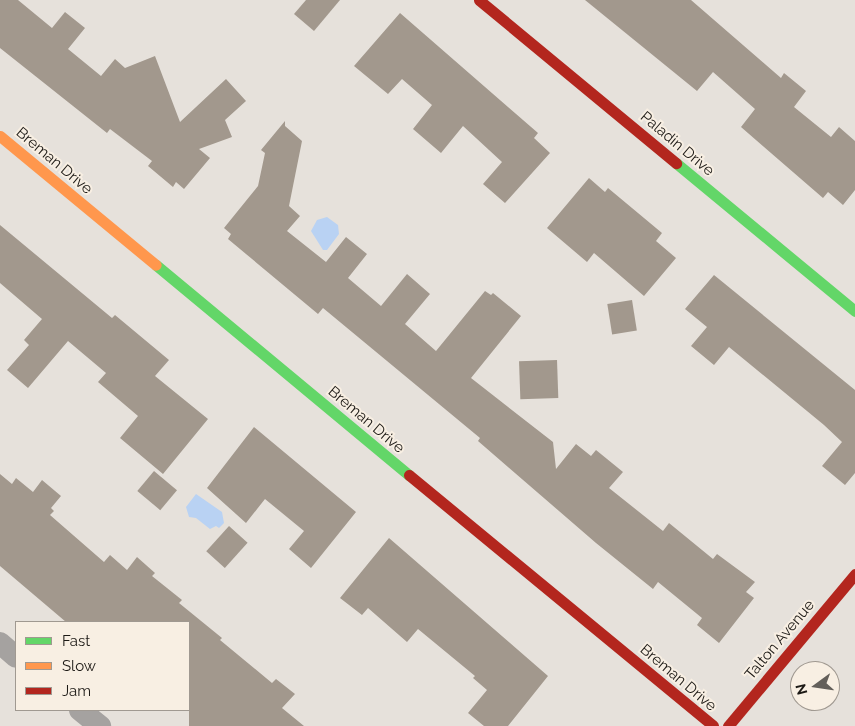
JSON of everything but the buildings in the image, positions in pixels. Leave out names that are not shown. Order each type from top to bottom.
[{"type":"street","name":"Paladin Drive","points":[[480,0],[855,311]]},
{"type":"street","name":"Breman Drive","points":[[0,136],[712,726]]},
{"type":"street","name":"Talton Avenue","points":[[728,726],[855,574]]},
{"type":"street","points":[[0,643],[15,656]]},
{"type":"street","points":[[81,711],[100,726]]},
{"type":"water","points":[[327,217],[338,225],[339,234],[327,250],[323,250],[311,231],[317,220]]},
{"type":"water","points":[[196,494],[222,512],[224,523],[219,528],[216,526],[210,529],[196,518],[189,517],[186,507]]},
{"type":"traffic: fast","points":[[676,163],[855,311]]},
{"type":"traffic: fast","points":[[156,265],[409,475]]},
{"type":"traffic: slow","points":[[0,136],[156,265]]},
{"type":"traffic: jam","points":[[479,0],[676,163]]},
{"type":"traffic: jam","points":[[409,475],[713,726]]},
{"type":"traffic: jam","points":[[728,726],[855,574]]}]
